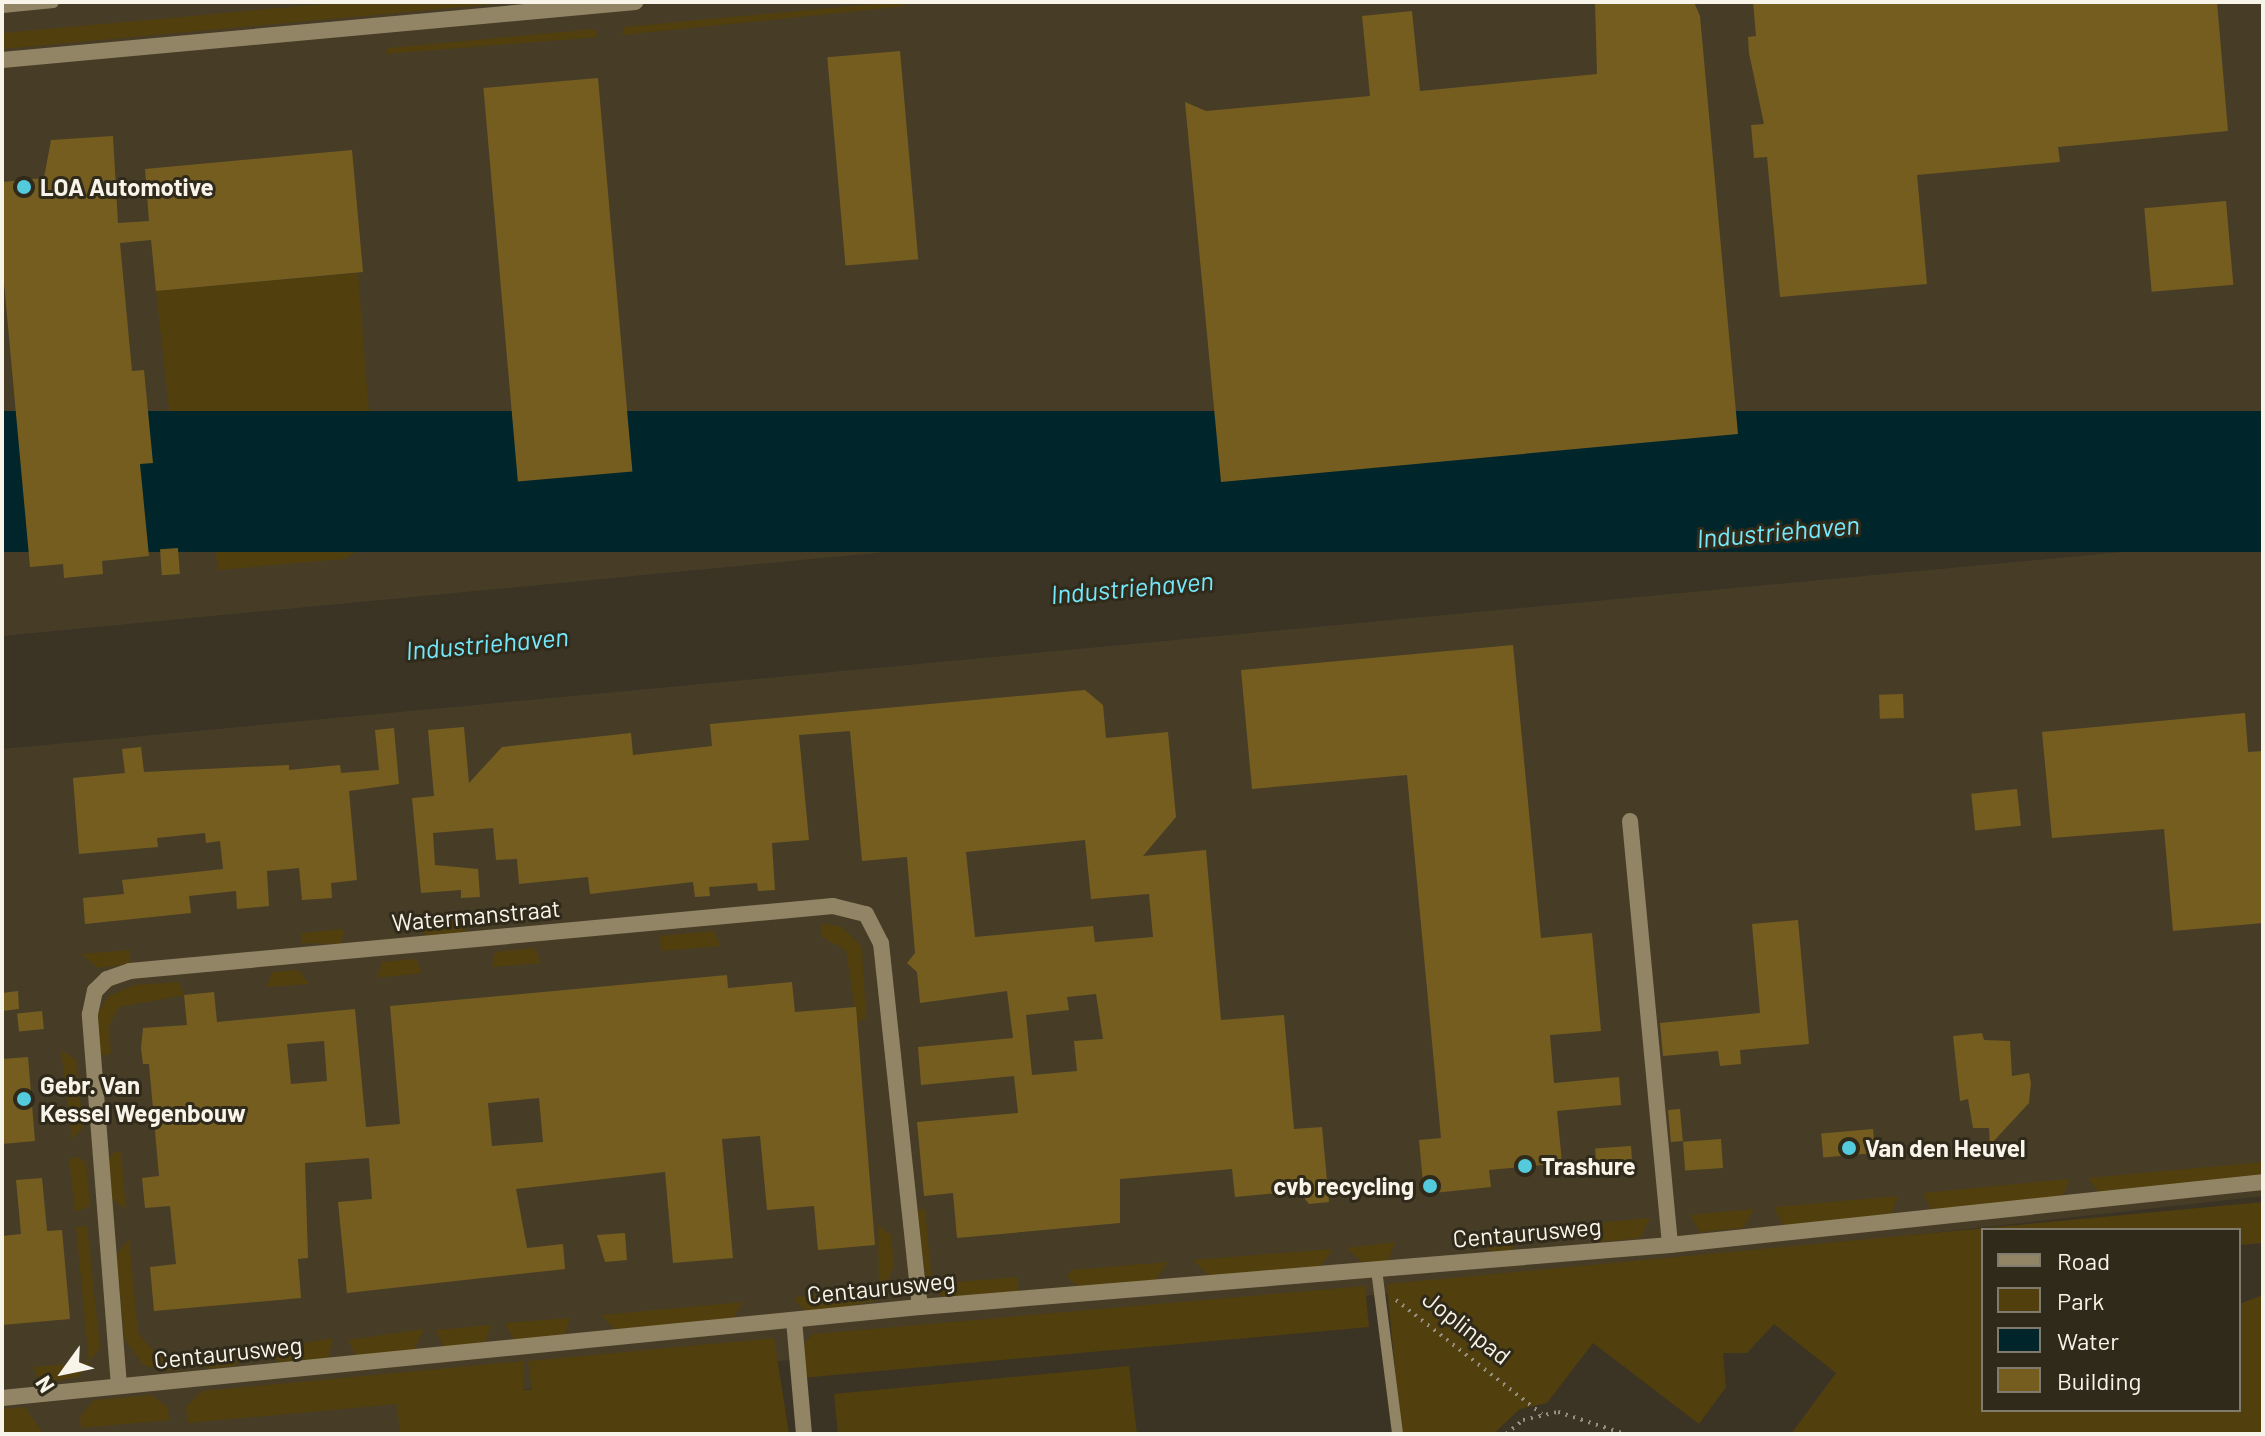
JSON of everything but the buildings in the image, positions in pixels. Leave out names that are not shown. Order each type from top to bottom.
[{"type":"street","points":[[2,60],[635,2]]},
{"type":"street","points":[[1630,821],[1670,1245]]},
{"type":"street","name":"Watermanstraat","points":[[119,1386],[90,1014],[95,991],[107,979],[130,971],[833,906],[866,914],[881,943],[920,1307]]},
{"type":"street","name":"Centaurusweg","points":[[2,1398],[920,1307],[1670,1245],[2263,1182]]},
{"type":"street","name":"Centaurusweg","points":[[794,1320],[804,1434]]},
{"type":"lane","points":[[2,7],[53,2]]},
{"type":"lane","points":[[1376,1269],[1397,1434]]},
{"type":"path","name":"Joplinpad","points":[[1378,1286],[1542,1414]]},
{"type":"path","points":[[1506,1434],[1542,1414],[1583,1416],[1625,1434]]},
{"type":"shaded area","points":[[2,2],[2263,2],[2263,421],[2,636]]},
{"type":"shaded area","points":[[2263,539],[2263,1196],[412,1402],[415,1434],[2,1434],[2,749]]},
{"type":"green space","points":[[347,2],[518,2],[2,49],[2,33]]},
{"type":"green space","points":[[895,2],[907,6],[622,35],[624,27]]},
{"type":"green space","points":[[594,29],[598,37],[385,54],[388,48]]},
{"type":"green space","points":[[358,273],[378,528],[371,542],[344,559],[218,570],[203,450],[174,453],[156,291]]},
{"type":"green space","points":[[464,919],[465,933],[427,936],[420,930],[419,923]]},
{"type":"green space","points":[[821,923],[842,927],[862,947],[866,1020],[857,1021],[846,950],[822,937]]},
{"type":"green space","points":[[344,929],[341,944],[302,943],[301,933]]},
{"type":"green space","points":[[713,931],[721,946],[661,951],[660,936]]},
{"type":"green space","points":[[535,948],[541,963],[492,967],[495,952]]},
{"type":"green space","points":[[129,950],[130,964],[98,968],[81,954]]},
{"type":"green space","points":[[416,959],[422,973],[377,978],[382,962]]},
{"type":"green space","points":[[299,970],[309,984],[267,987],[272,972]]},
{"type":"green space","points":[[179,982],[184,995],[119,1007],[109,1026],[111,1054],[97,1056],[98,1012],[109,996],[134,985]]},
{"type":"green space","points":[[61,1050],[76,1060],[83,1127],[72,1140]]},
{"type":"green space","points":[[114,1152],[121,1152],[126,1210],[111,1198],[107,1161]]},
{"type":"green space","points":[[78,1157],[86,1163],[90,1206],[75,1212],[69,1158]]},
{"type":"green space","points":[[2263,1162],[2263,1181],[2099,1193],[2088,1178]]},
{"type":"green space","points":[[2069,1179],[2063,1197],[1932,1211],[1923,1193]]},
{"type":"green space","points":[[1898,1196],[1891,1215],[1783,1225],[1774,1207]]},
{"type":"green space","points":[[2263,1202],[2263,1243],[2241,1245],[2241,1228],[1985,1228]]},
{"type":"green space","points":[[925,1209],[932,1284],[1018,1277],[1017,1295],[944,1297],[927,1286],[916,1210]]},
{"type":"green space","points":[[1754,1209],[1743,1228],[1700,1232],[1690,1215]]},
{"type":"green space","points":[[1650,1218],[1640,1238],[1599,1242],[1586,1224]]},
{"type":"green space","points":[[878,1225],[891,1235],[894,1266],[878,1300],[810,1314],[796,1302],[795,1297],[879,1289]]},
{"type":"green space","points":[[87,1226],[100,1348],[78,1377],[40,1384],[33,1367],[89,1362],[76,1227]]},
{"type":"green space","points":[[1981,1228],[1981,1412],[2241,1412],[2241,1303],[2263,1295],[2263,1434],[1791,1434],[1836,1373],[1774,1324],[1747,1353],[1723,1353],[1726,1387],[1699,1424],[1593,1343],[1547,1403],[1520,1409],[1493,1434],[1401,1434],[1387,1284]]},
{"type":"green space","points":[[1525,1231],[1511,1250],[1491,1252],[1476,1235]]},
{"type":"green space","points":[[129,1239],[138,1333],[155,1353],[181,1354],[178,1372],[144,1366],[125,1340],[116,1255]]},
{"type":"green space","points":[[1395,1242],[1388,1261],[1363,1263],[1347,1248]]},
{"type":"green space","points":[[1333,1249],[1320,1267],[1210,1277],[1193,1260]]},
{"type":"green space","points":[[1168,1262],[1154,1282],[1081,1289],[1067,1277],[1071,1270]]},
{"type":"green space","points":[[1365,1286],[1369,1327],[801,1378],[801,1347],[813,1334]]},
{"type":"green space","points":[[743,1302],[732,1320],[614,1329],[601,1315]]},
{"type":"green space","points":[[570,1318],[565,1336],[515,1341],[505,1323]]},
{"type":"green space","points":[[491,1325],[485,1344],[444,1347],[436,1330]]},
{"type":"green space","points":[[424,1329],[414,1350],[356,1356],[348,1340]]},
{"type":"green space","points":[[333,1338],[328,1358],[279,1362],[264,1350]]},
{"type":"green space","points":[[774,1338],[789,1434],[400,1434],[397,1404],[188,1423],[186,1407],[202,1391],[524,1361],[523,1390],[532,1390],[528,1361]]},
{"type":"green space","points":[[247,1348],[235,1366],[207,1369],[201,1361],[200,1352]]},
{"type":"green space","points":[[1129,1366],[1137,1434],[838,1434],[834,1394]]},
{"type":"green space","points":[[152,1395],[168,1408],[169,1420],[81,1428],[80,1417],[94,1400]]},
{"type":"green space","points":[[25,1407],[42,1432],[2,1434],[2,1409]]},
{"type":"water","name":"Industriehaven","points":[[2,411],[2263,411],[2263,552],[2,552]]},
{"type":"place","name":"LOA Automotive","points":[[24,187]]},
{"type":"place","name":"Gebr. Van Kessel Wegenbouw","points":[[24,1099]]},
{"type":"place","name":"Van den Heuvel","points":[[1849,1148]]},
{"type":"place","name":"Trashure","points":[[1525,1166]]},
{"type":"place","name":"cvb recycling","points":[[1430,1186]]}]
